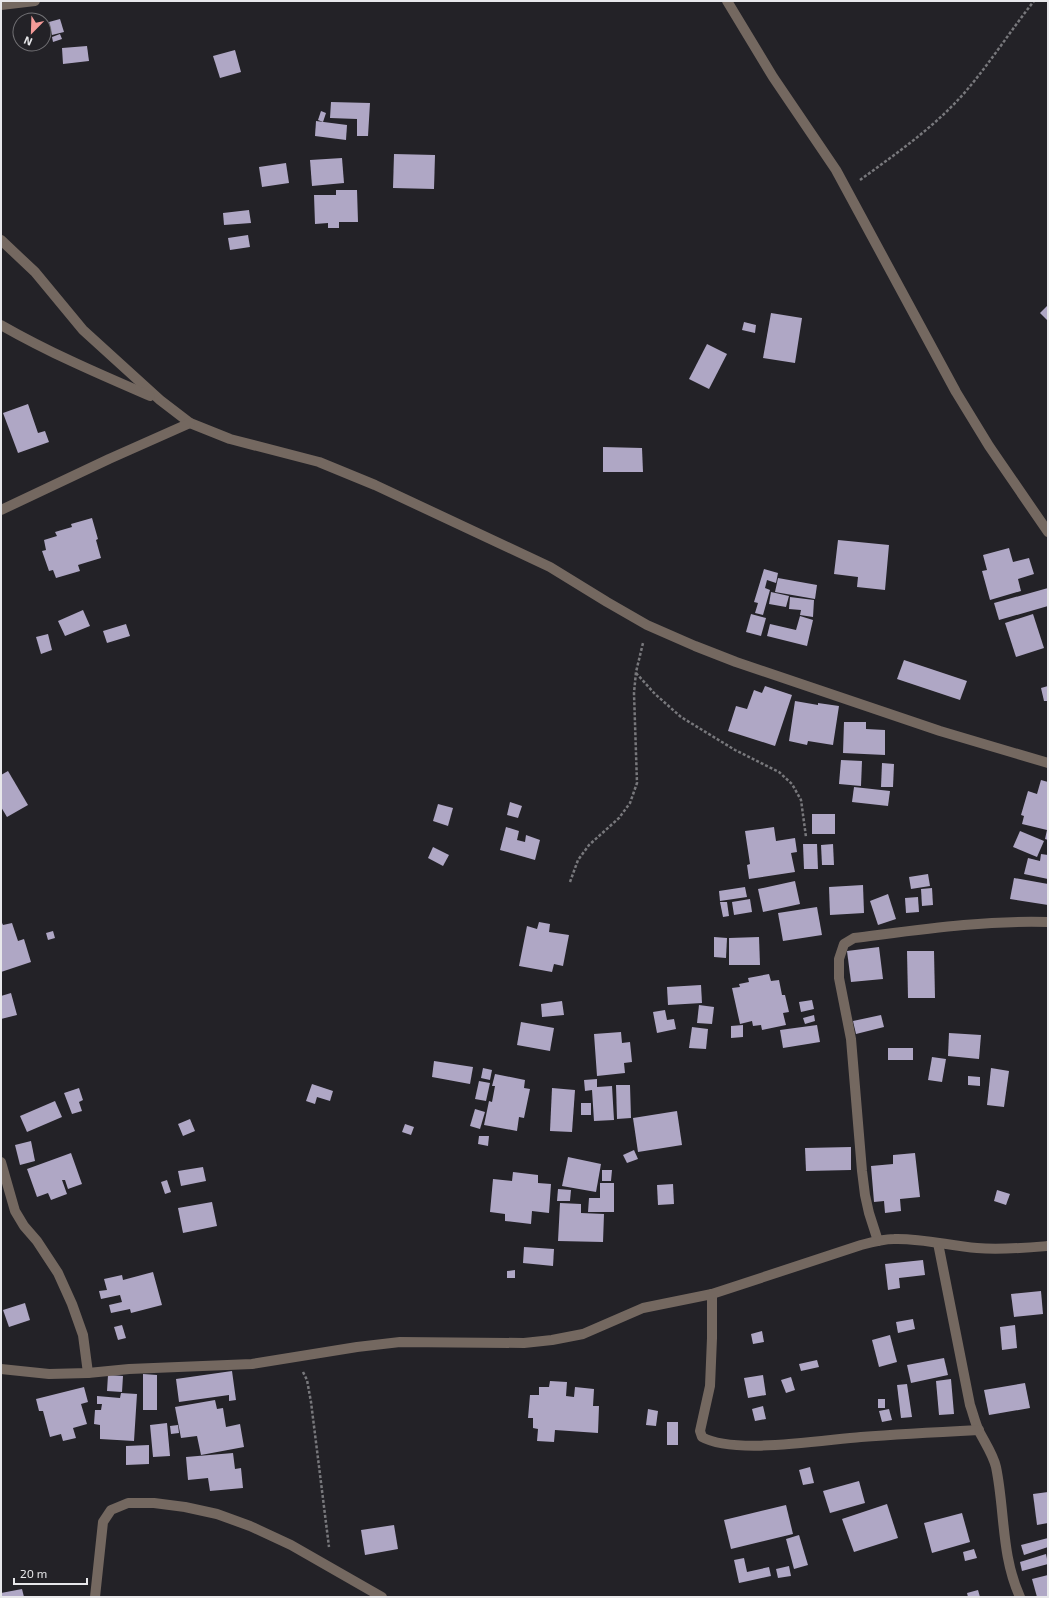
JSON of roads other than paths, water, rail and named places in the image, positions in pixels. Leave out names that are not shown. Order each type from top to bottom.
[{"type":"street","points":[[1,5],[35,1]]},
{"type":"street","points":[[727,1],[773,77],[836,170],[956,392],[989,446],[1048,532]]},
{"type":"street","points":[[1,240],[36,272],[83,330],[160,400],[190,423],[230,439],[319,462],[375,484],[550,567],[647,625],[695,646],[736,662],[940,731],[1048,763]]},
{"type":"street","points":[[1,325],[35,344],[80,366],[160,400]]},
{"type":"street","points":[[1,510],[108,459],[190,423]]},
{"type":"street","points":[[878,1241],[865,1195],[852,1046],[839,978],[839,959],[844,944],[854,938],[981,923],[1048,922]]},
{"type":"street","points":[[1,1162],[16,1211],[24,1226],[37,1241],[58,1273],[72,1304],[83,1335],[88,1372]]},
{"type":"street","points":[[1,1369],[49,1374],[252,1364],[400,1342],[524,1343],[552,1340],[583,1334],[643,1308],[712,1294],[861,1245],[878,1241],[894,1239],[1002,1249],[1048,1246]]},
{"type":"street","points":[[938,1243],[970,1405],[979,1430],[996,1465],[1009,1562],[1013,1582],[1020,1597]]},
{"type":"street","points":[[712,1294],[710,1386],[700,1431],[702,1437],[720,1443],[746,1446],[778,1445],[862,1436],[979,1430]]},
{"type":"street","points":[[95,1597],[103,1522],[111,1510],[128,1502],[154,1503],[217,1514],[250,1526],[331,1567],[382,1597]]}]
